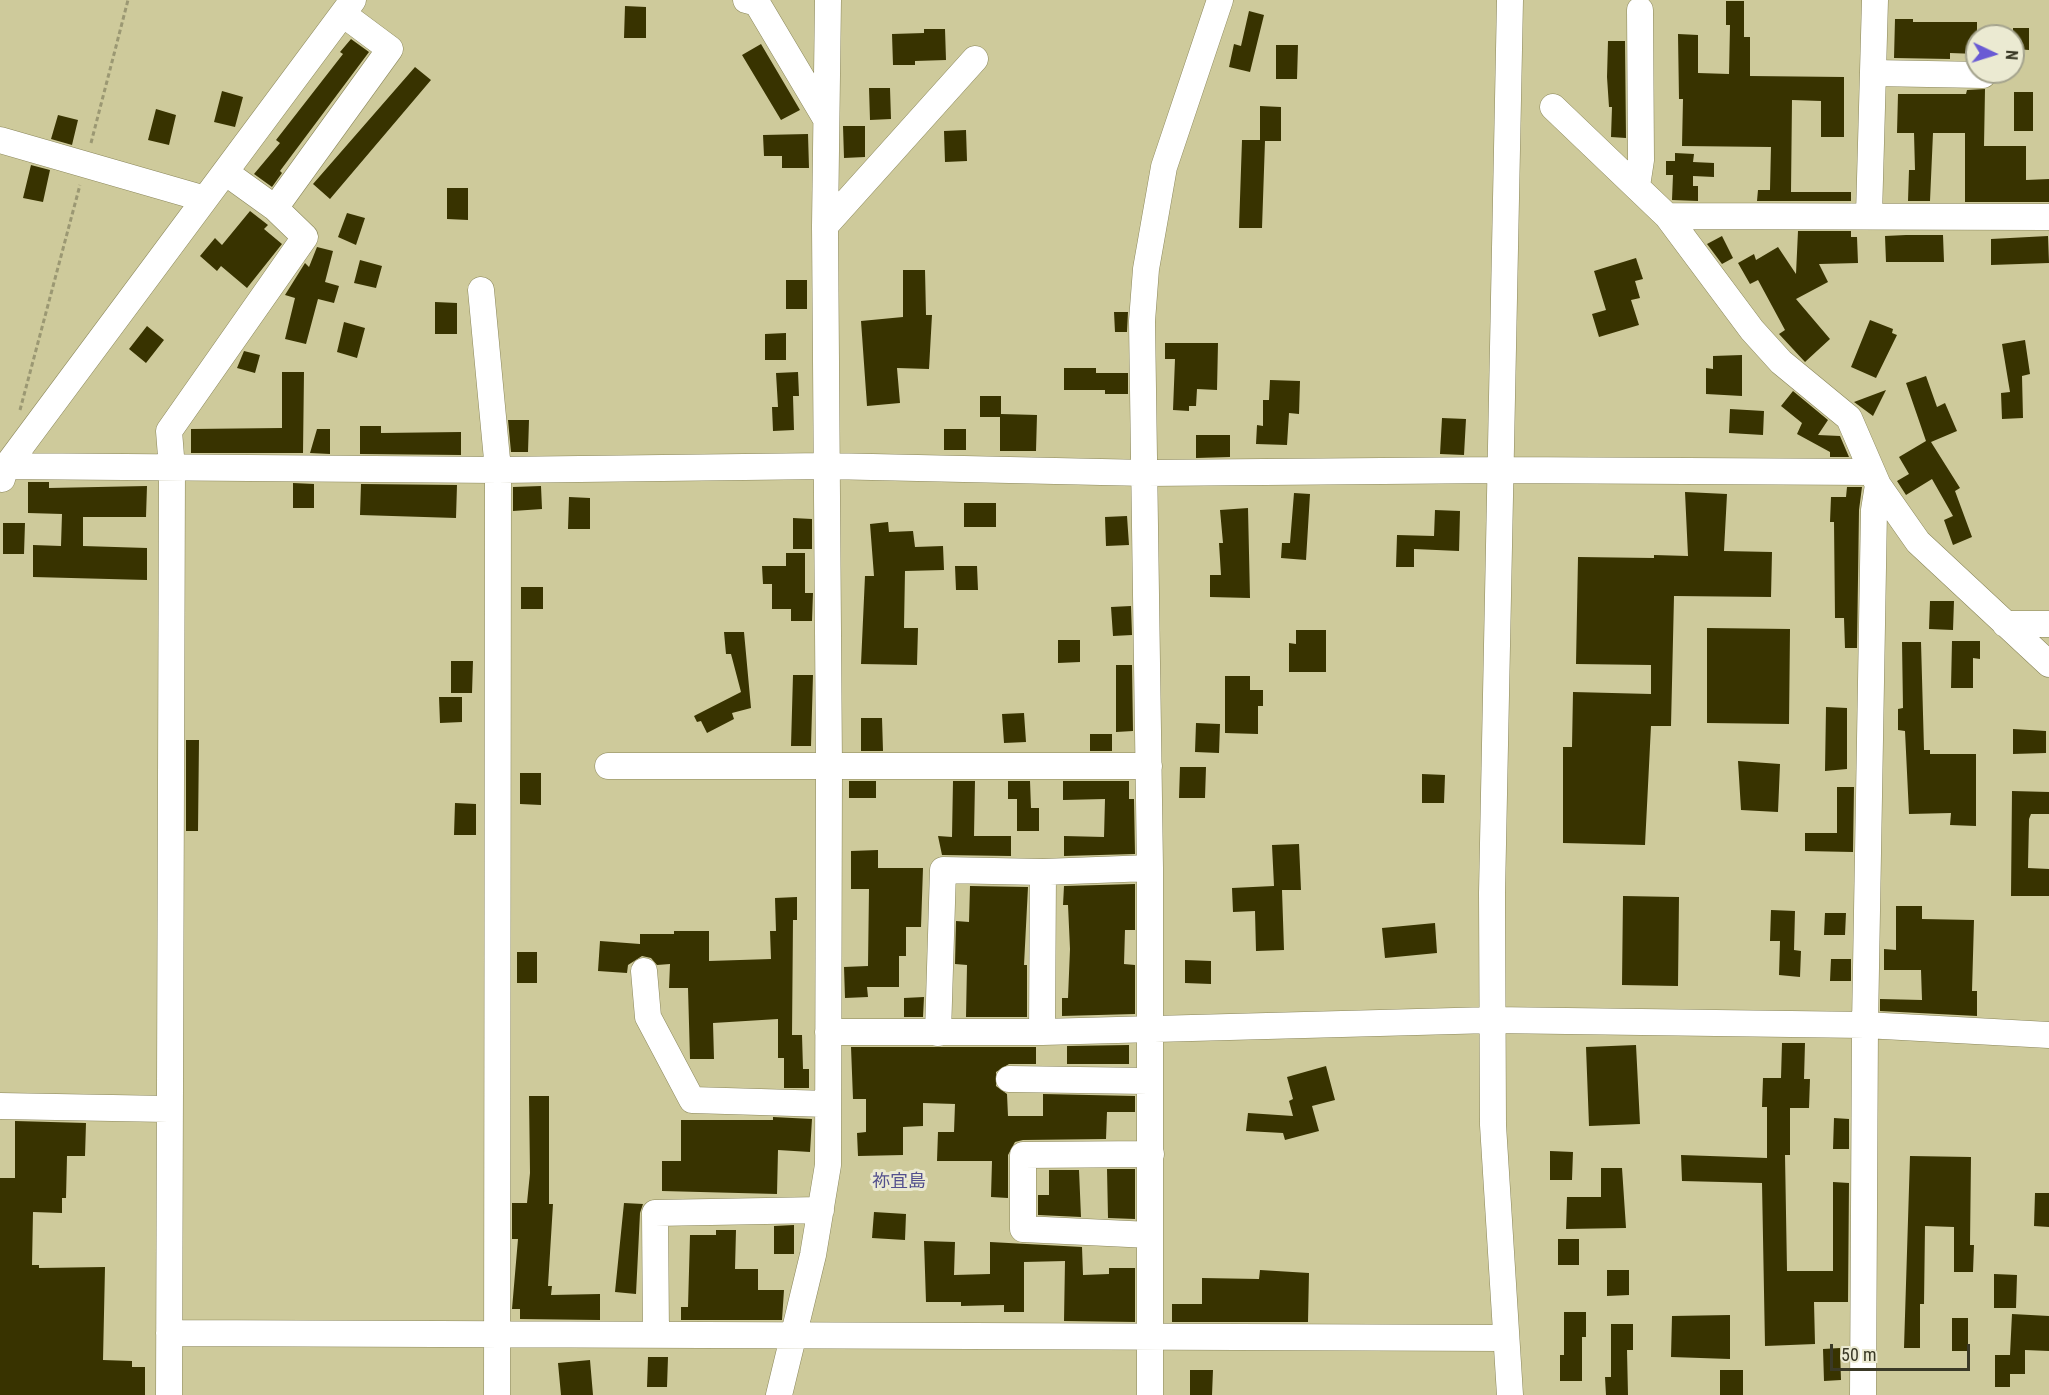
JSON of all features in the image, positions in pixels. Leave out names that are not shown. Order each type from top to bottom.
[{"type":"street","points":[[746,0],[757,3],[827,120]]},
{"type":"street","points":[[779,1395],[795,1336],[828,1165],[829,766],[825,226],[828,0]]},
{"type":"street","points":[[1150,1395],[1150,868],[1147,473],[1142,321],[1146,269],[1164,167],[1220,0]]},
{"type":"street","points":[[1510,0],[1492,893],[1493,1125],[1510,1395]]},
{"type":"street","points":[[1869,215],[1875,0]]},
{"type":"street","points":[[2,473],[348,7],[390,49],[275,208]]},
{"type":"street","points":[[1637,186],[1641,160],[1640,10]]},
{"type":"street","points":[[825,226],[975,59]]},
{"type":"street","points":[[1873,73],[1965,75]]},
{"type":"street","points":[[1553,107],[1667,216],[1752,330],[1781,362],[1848,418],[1875,478],[1918,542],[2049,664]]},
{"type":"street","points":[[0,140],[205,199]]},
{"type":"street","points":[[169,1395],[168,1109],[172,469],[169,431],[305,237],[275,208],[225,172]]},
{"type":"street","points":[[1667,216],[2049,217]]},
{"type":"street","points":[[481,290],[498,470],[497,1395]]},
{"type":"street","points":[[2,473],[172,469],[498,470],[826,466],[1147,473],[1500,470],[1875,478]]},
{"type":"street","points":[[1863,1395],[1865,1025],[1875,478]]},
{"type":"street","points":[[2005,624],[2049,624]]},
{"type":"street","points":[[608,766],[1149,766]]},
{"type":"street","points":[[938,1033],[943,870],[1043,872],[1150,868]]},
{"type":"street","points":[[1042,1032],[1043,872]]},
{"type":"street","points":[[644,971],[648,1017],[692,1100],[828,1104]]},
{"type":"street","points":[[828,1032],[1042,1032],[1150,1027],[1492,1020],[1865,1025],[2049,1035]]},
{"type":"street","points":[[1009,1079],[1149,1081]]},
{"type":"street","points":[[0,1106],[168,1109]]},
{"type":"street","points":[[1150,1235],[1023,1229],[1023,1155],[1151,1154]]},
{"type":"street","points":[[656,1335],[655,1213],[821,1210]]},
{"type":"street","points":[[169,1333],[1506,1338]]},
{"type":"path","points":[[20,412],[128,0]]},
{"type":"building","points":[[1726,1],[1744,1],[1744,37],[1750,37],[1750,76],[1844,77],[1844,137],[1821,137],[1821,101],[1792,100],[1791,192],[1851,192],[1851,201],[1757,201],[1758,190],[1770,190],[1771,147],[1682,146],[1683,99],[1679,99],[1678,34],[1698,35],[1698,73],[1729,74],[1730,25],[1726,25]]},
{"type":"building","points":[[625,6],[646,7],[646,38],[624,38]]},
{"type":"building","points":[[1249,11],[1264,15],[1250,72],[1229,67],[1234,44],[1241,46]]},
{"type":"building","points":[[1895,19],[1913,19],[1913,22],[1977,22],[1977,24],[1965,24],[1965,54],[1950,53],[1950,59],[1894,58]]},
{"type":"building","points":[[2025,28],[2029,28],[2029,50],[2025,50]]},
{"type":"building","points":[[924,29],[945,29],[946,60],[915,61],[915,65],[893,65],[892,34],[924,33]]},
{"type":"building","points":[[351,39],[369,52],[280,171],[282,173],[272,187],[254,174],[280,143],[276,140],[343,54],[340,52]]},
{"type":"building","points":[[1608,41],[1625,41],[1626,138],[1611,137],[1612,107],[1609,107],[1607,77]]},
{"type":"building","points":[[761,44],[800,110],[781,120],[742,55]]},
{"type":"building","points":[[1276,45],[1298,45],[1297,79],[1276,79]]},
{"type":"building","points":[[415,67],[431,80],[330,199],[313,184]]},
{"type":"building","points":[[869,88],[890,88],[891,119],[870,120]]},
{"type":"building","points":[[1985,89],[1984,146],[2026,146],[2026,180],[2049,179],[2049,202],[1965,202],[1965,133],[1933,133],[1930,201],[1908,201],[1909,170],[1915,170],[1914,133],[1897,133],[1898,94],[1966,94],[1967,90]]},
{"type":"building","points":[[222,91],[243,97],[235,127],[214,122]]},
{"type":"building","points":[[2014,92],[2033,92],[2033,131],[2014,131]]},
{"type":"building","points":[[1260,106],[1281,107],[1281,141],[1265,141],[1262,228],[1239,228],[1242,140],[1260,140]]},
{"type":"building","points":[[156,109],[176,115],[169,145],[148,140]]},
{"type":"building","points":[[58,115],[78,120],[72,145],[51,139]]},
{"type":"building","points":[[843,126],[865,126],[865,157],[844,158]]},
{"type":"building","points":[[966,130],[967,161],[945,162],[944,131]]},
{"type":"building","points":[[808,134],[809,168],[782,168],[782,156],[764,156],[763,135]]},
{"type":"building","points":[[1675,153],[1694,154],[1693,162],[1714,163],[1714,177],[1693,176],[1693,186],[1698,186],[1698,201],[1672,200],[1673,175],[1666,175],[1666,161],[1675,161]]},
{"type":"building","points":[[31,165],[50,170],[43,202],[23,198]]},
{"type":"building","points":[[447,188],[468,188],[468,220],[447,219]]},
{"type":"building","points":[[250,211],[268,225],[264,229],[282,244],[247,288],[221,266],[217,271],[200,256],[215,238],[222,245]]},
{"type":"building","points":[[347,213],[365,218],[356,245],[338,237]]},
{"type":"building","points":[[1798,231],[1851,231],[1851,237],[1857,237],[1858,263],[1819,264],[1828,282],[1796,299],[1830,339],[1805,362],[1779,334],[1785,330],[1758,280],[1750,284],[1738,263],[1754,254],[1756,260],[1778,247],[1796,274]]},
{"type":"building","points":[[1943,235],[1944,262],[1886,262],[1885,236]]},
{"type":"building","points":[[1722,236],[1733,258],[1722,264],[1707,244]]},
{"type":"building","points":[[2048,236],[2049,263],[1991,265],[1991,239]]},
{"type":"building","points":[[317,247],[333,251],[325,282],[339,286],[334,303],[318,299],[306,344],[285,339],[295,298],[285,295],[305,263],[309,267]]},
{"type":"building","points":[[1636,258],[1643,279],[1635,281],[1640,298],[1631,300],[1639,325],[1599,337],[1592,314],[1606,310],[1594,271]]},
{"type":"building","points":[[360,260],[382,266],[376,288],[354,283]]},
{"type":"building","points":[[903,270],[925,270],[926,315],[932,315],[929,369],[897,368],[900,403],[867,406],[861,321],[903,317]]},
{"type":"building","points":[[786,280],[807,280],[807,309],[786,309]]},
{"type":"building","points":[[435,302],[457,303],[457,334],[435,334]]},
{"type":"building","points":[[1114,312],[1128,312],[1127,332],[1115,332]]},
{"type":"building","points":[[1870,320],[1893,329],[1892,333],[1897,335],[1876,378],[1851,367]]},
{"type":"building","points":[[344,322],[365,328],[357,358],[337,352]]},
{"type":"building","points":[[147,326],[164,340],[146,363],[129,349]]},
{"type":"building","points":[[786,333],[786,360],[765,360],[765,334]]},
{"type":"building","points":[[2025,340],[2030,374],[2022,376],[2023,418],[2002,419],[2001,393],[2010,392],[2002,344]]},
{"type":"building","points":[[1165,343],[1218,343],[1217,390],[1197,389],[1196,406],[1189,406],[1189,411],[1173,410],[1175,359],[1165,359]]},
{"type":"building","points":[[244,351],[260,355],[255,373],[237,368]]},
{"type":"building","points":[[1742,355],[1742,396],[1706,394],[1706,368],[1713,369],[1713,356]]},
{"type":"building","points":[[1064,368],[1096,368],[1096,373],[1128,373],[1128,394],[1105,394],[1105,390],[1064,390]]},
{"type":"building","points":[[282,372],[304,372],[303,453],[191,453],[191,429],[282,428]]},
{"type":"building","points":[[798,372],[799,396],[793,396],[794,430],[773,431],[772,407],[778,407],[776,373]]},
{"type":"building","points":[[1926,376],[1937,407],[1945,403],[1957,431],[1931,442],[1960,488],[1955,491],[1972,537],[1953,545],[1944,520],[1953,516],[1932,479],[1906,495],[1897,481],[1909,474],[1899,457],[1926,441],[1906,383]]},
{"type":"building","points":[[1270,380],[1300,381],[1299,414],[1289,413],[1287,445],[1256,444],[1257,425],[1263,426],[1263,400],[1269,400]]},
{"type":"building","points":[[1886,390],[1873,416],[1854,402]]},
{"type":"building","points":[[1793,391],[1828,420],[1818,435],[1840,436],[1849,457],[1830,457],[1830,452],[1797,434],[1802,423],[1781,406]]},
{"type":"building","points":[[980,396],[1001,396],[1001,414],[1037,415],[1036,451],[1000,451],[1000,417],[980,417]]},
{"type":"building","points":[[1730,409],[1764,411],[1763,435],[1729,433]]},
{"type":"building","points":[[1442,418],[1466,419],[1464,455],[1440,454]]},
{"type":"building","points":[[508,420],[529,420],[528,452],[511,452]]},
{"type":"building","points":[[360,426],[381,426],[381,433],[461,432],[461,455],[360,454]]},
{"type":"building","points":[[317,429],[330,429],[330,454],[310,453]]},
{"type":"building","points":[[944,429],[966,429],[966,450],[944,450]]},
{"type":"building","points":[[1196,435],[1230,435],[1230,457],[1196,458]]},
{"type":"building","points":[[28,482],[49,482],[49,488],[147,486],[146,517],[83,517],[83,546],[147,548],[147,580],[33,577],[33,545],[61,546],[62,514],[28,513]]},
{"type":"building","points":[[293,483],[314,484],[314,508],[293,508]]},
{"type":"building","points":[[361,484],[457,485],[456,518],[360,515]]},
{"type":"building","points":[[541,486],[542,509],[513,511],[513,487]]},
{"type":"building","points":[[1847,487],[1862,487],[1859,510],[1857,648],[1845,648],[1844,618],[1835,618],[1834,522],[1830,522],[1831,497],[1846,497]]},
{"type":"building","points":[[1685,492],[1727,494],[1724,551],[1772,552],[1771,597],[1674,596],[1671,726],[1651,726],[1645,845],[1563,843],[1563,747],[1572,747],[1573,692],[1651,694],[1651,665],[1576,664],[1578,557],[1688,556]]},
{"type":"building","points":[[1294,493],[1310,494],[1306,560],[1281,558],[1282,543],[1290,543]]},
{"type":"building","points":[[569,497],[590,498],[590,529],[568,529]]},
{"type":"building","points":[[964,503],[996,503],[996,527],[964,527]]},
{"type":"building","points":[[1248,508],[1250,598],[1210,597],[1210,575],[1221,575],[1219,543],[1223,543],[1220,510]]},
{"type":"building","points":[[1435,510],[1460,511],[1459,551],[1414,549],[1414,567],[1396,567],[1397,535],[1434,536]]},
{"type":"building","points":[[1127,516],[1129,545],[1106,546],[1105,517]]},
{"type":"building","points":[[793,518],[812,519],[812,549],[793,549]]},
{"type":"building","points":[[888,522],[889,532],[913,531],[915,547],[943,546],[944,570],[905,571],[904,628],[918,628],[917,665],[861,664],[865,576],[874,576],[870,524]]},
{"type":"building","points":[[3,523],[25,523],[24,554],[3,554]]},
{"type":"building","points":[[786,553],[805,553],[805,593],[813,593],[812,621],[791,621],[791,609],[772,609],[772,584],[763,584],[762,566],[786,566]]},
{"type":"building","points":[[955,566],[977,566],[978,590],[956,590]]},
{"type":"building","points":[[521,587],[543,587],[543,609],[521,609]]},
{"type":"building","points":[[1930,601],[1954,601],[1953,630],[1929,629]]},
{"type":"building","points":[[1131,606],[1132,635],[1113,636],[1111,607]]},
{"type":"building","points":[[1707,628],[1790,629],[1789,724],[1707,723]]},
{"type":"building","points":[[1296,630],[1326,630],[1326,672],[1289,672],[1289,643],[1296,644]]},
{"type":"building","points":[[724,632],[744,632],[751,708],[732,713],[734,719],[707,733],[701,721],[697,722],[694,716],[741,692],[731,654],[726,654]]},
{"type":"building","points":[[1058,640],[1080,640],[1080,662],[1058,663]]},
{"type":"building","points":[[1952,641],[1980,641],[1980,659],[1973,658],[1973,688],[1951,688]]},
{"type":"building","points":[[1902,642],[1921,642],[1924,750],[1930,750],[1930,754],[1976,754],[1976,826],[1950,825],[1951,813],[1909,814],[1905,731],[1898,730],[1898,709],[1903,708]]},
{"type":"building","points":[[451,661],[473,661],[472,693],[451,693]]},
{"type":"building","points":[[1116,665],[1132,665],[1133,731],[1116,732]]},
{"type":"building","points":[[793,675],[813,675],[811,746],[791,746]]},
{"type":"building","points":[[1225,676],[1250,676],[1250,690],[1263,690],[1263,706],[1258,706],[1258,734],[1225,733]]},
{"type":"building","points":[[439,697],[462,697],[462,722],[440,723]]},
{"type":"building","points":[[1826,707],[1847,708],[1847,769],[1825,771]]},
{"type":"building","points":[[1024,713],[1026,742],[1004,743],[1002,714]]},
{"type":"building","points":[[861,718],[882,718],[883,751],[861,751]]},
{"type":"building","points":[[1196,723],[1220,724],[1219,753],[1195,752]]},
{"type":"building","points":[[2013,729],[2046,731],[2046,753],[2013,754]]},
{"type":"building","points":[[1090,734],[1112,734],[1112,751],[1090,751]]},
{"type":"building","points":[[186,740],[199,740],[198,831],[186,831]]},
{"type":"building","points":[[1738,761],[1780,764],[1778,812],[1741,810]]},
{"type":"building","points":[[1180,767],[1206,767],[1205,798],[1179,798]]},
{"type":"building","points":[[520,773],[541,773],[541,805],[520,804]]},
{"type":"building","points":[[1422,774],[1445,775],[1444,803],[1422,803]]},
{"type":"building","points":[[849,781],[876,781],[876,798],[849,798]]},
{"type":"building","points":[[953,781],[975,781],[974,836],[1011,836],[1011,856],[942,855],[938,836],[952,837]]},
{"type":"building","points":[[1008,781],[1030,781],[1031,808],[1039,808],[1039,831],[1017,831],[1017,799],[1008,799]]},
{"type":"building","points":[[1063,781],[1129,781],[1129,799],[1134,799],[1135,854],[1064,856],[1064,836],[1104,837],[1105,799],[1063,800]]},
{"type":"building","points":[[1837,787],[1854,787],[1853,852],[1805,851],[1805,833],[1837,833]]},
{"type":"building","points":[[2012,791],[2049,792],[2049,814],[2031,814],[2029,819],[2028,868],[2049,869],[2049,896],[2011,896]]},
{"type":"building","points":[[455,803],[476,804],[476,835],[454,835]]},
{"type":"building","points":[[1299,844],[1301,890],[1282,890],[1284,950],[1256,951],[1255,911],[1233,912],[1232,888],[1274,886],[1272,845]]},
{"type":"building","points":[[878,850],[878,868],[923,868],[921,927],[906,927],[906,956],[899,956],[899,987],[867,987],[868,997],[845,998],[844,967],[868,966],[869,889],[851,889],[851,851]]},
{"type":"building","points":[[1135,884],[1135,930],[1125,930],[1124,964],[1135,965],[1135,1014],[1062,1016],[1062,998],[1068,998],[1070,949],[1068,905],[1063,905],[1064,886]]},
{"type":"building","points":[[970,886],[1028,887],[1024,965],[1027,965],[1027,1017],[966,1017],[967,965],[955,964],[956,921],[969,922]]},
{"type":"building","points":[[1623,896],[1679,897],[1678,986],[1622,985]]},
{"type":"building","points":[[797,897],[797,920],[793,920],[792,1035],[802,1035],[803,1069],[809,1069],[809,1088],[784,1088],[784,1058],[778,1058],[778,1019],[713,1023],[714,1059],[690,1059],[688,988],[669,988],[670,964],[657,965],[651,958],[642,956],[628,965],[627,973],[598,971],[600,941],[640,944],[640,934],[674,934],[674,931],[709,931],[709,961],[771,959],[770,931],[776,931],[775,898]]},
{"type":"building","points":[[1896,906],[1922,906],[1922,919],[1974,920],[1972,991],[1977,991],[1977,1016],[1880,1011],[1880,999],[1922,1000],[1921,970],[1884,970],[1884,949],[1896,950]]},
{"type":"building","points":[[1771,910],[1795,911],[1794,950],[1801,951],[1800,977],[1779,975],[1780,941],[1770,941]]},
{"type":"building","points":[[1825,913],[1846,913],[1845,935],[1824,935]]},
{"type":"building","points":[[1435,923],[1437,953],[1385,958],[1382,928]]},
{"type":"building","points":[[517,952],[537,952],[537,983],[517,983]]},
{"type":"building","points":[[1831,959],[1851,959],[1851,981],[1830,981]]},
{"type":"building","points":[[1185,960],[1211,961],[1211,984],[1185,983]]},
{"type":"building","points":[[924,997],[923,1017],[904,1017],[904,998]]},
{"type":"building","points":[[1782,1043],[1805,1043],[1804,1079],[1810,1079],[1809,1108],[1790,1108],[1790,1155],[1785,1155],[1787,1271],[1833,1271],[1833,1182],[1849,1183],[1848,1302],[1814,1302],[1815,1344],[1765,1346],[1762,1183],[1682,1181],[1681,1155],[1767,1158],[1767,1107],[1762,1107],[1763,1078],[1781,1078]]},
{"type":"building","points":[[1129,1045],[1129,1064],[1067,1064],[1067,1046]]},
{"type":"building","points":[[1636,1045],[1640,1124],[1589,1126],[1586,1047]]},
{"type":"building","points":[[851,1047],[1036,1047],[1036,1064],[1009,1064],[996,1072],[996,1086],[1007,1094],[1008,1116],[1043,1116],[1043,1094],[1135,1096],[1135,1112],[1107,1112],[1106,1139],[1015,1142],[1008,1155],[1008,1198],[991,1197],[992,1161],[937,1161],[938,1132],[954,1132],[955,1104],[923,1103],[923,1126],[903,1127],[903,1155],[858,1156],[857,1133],[866,1132],[866,1099],[853,1099]]},
{"type":"building","points":[[1326,1066],[1335,1100],[1312,1106],[1319,1131],[1285,1140],[1283,1133],[1246,1131],[1248,1113],[1293,1116],[1289,1101],[1293,1099],[1287,1077]]},
{"type":"building","points":[[529,1096],[549,1096],[549,1204],[553,1204],[548,1286],[552,1286],[551,1295],[600,1294],[600,1320],[520,1319],[520,1309],[512,1309],[518,1239],[512,1239],[512,1203],[527,1203],[530,1173]]},
{"type":"building","points":[[773,1117],[812,1119],[810,1152],[778,1150],[777,1194],[662,1191],[662,1161],[681,1161],[681,1120],[773,1120]]},
{"type":"building","points":[[1834,1118],[1849,1119],[1849,1149],[1833,1149]]},
{"type":"building","points":[[15,1121],[86,1123],[85,1156],[67,1156],[66,1198],[62,1198],[62,1213],[33,1212],[32,1265],[39,1265],[39,1268],[105,1267],[103,1360],[132,1361],[132,1367],[145,1367],[145,1395],[0,1395],[0,1178],[15,1178]]},
{"type":"building","points":[[1550,1151],[1573,1152],[1572,1180],[1550,1180]]},
{"type":"building","points":[[1910,1156],[1971,1157],[1970,1245],[1974,1245],[1973,1272],[1954,1272],[1954,1227],[1925,1226],[1924,1304],[1920,1304],[1920,1348],[1904,1348]]},
{"type":"building","points":[[1601,1168],[1622,1168],[1626,1228],[1566,1229],[1567,1197],[1601,1197]]},
{"type":"building","points":[[1107,1169],[1135,1169],[1135,1219],[1108,1218]]},
{"type":"building","points":[[1049,1170],[1079,1170],[1081,1217],[1038,1215],[1038,1195],[1049,1195]]},
{"type":"building","points":[[2035,1193],[2049,1193],[2049,1227],[2034,1226]]},
{"type":"building","points":[[624,1203],[643,1204],[640,1213],[636,1294],[615,1292]]},
{"type":"building","points":[[874,1212],[906,1214],[905,1240],[872,1238]]},
{"type":"building","points":[[794,1225],[794,1254],[774,1254],[774,1226]]},
{"type":"building","points":[[716,1230],[736,1230],[735,1269],[758,1269],[758,1290],[784,1290],[782,1320],[681,1320],[681,1307],[688,1307],[690,1235],[716,1235]]},
{"type":"building","points":[[1558,1239],[1579,1239],[1579,1265],[1558,1265]]},
{"type":"building","points":[[924,1241],[955,1242],[954,1275],[990,1274],[990,1242],[1082,1247],[1083,1275],[1109,1274],[1109,1268],[1135,1268],[1135,1322],[1064,1321],[1065,1261],[1024,1262],[1024,1312],[1004,1312],[1004,1305],[961,1306],[961,1302],[926,1302]]},
{"type":"building","points":[[1260,1270],[1309,1273],[1308,1322],[1172,1322],[1172,1304],[1202,1304],[1202,1278],[1259,1279]]},
{"type":"building","points":[[1607,1270],[1629,1270],[1629,1295],[1607,1296]]},
{"type":"building","points":[[1994,1274],[2017,1275],[2016,1308],[1994,1308]]},
{"type":"building","points":[[1564,1312],[1586,1312],[1586,1337],[1582,1337],[1582,1381],[1560,1381],[1560,1355],[1564,1355]]},
{"type":"building","points":[[2012,1314],[2049,1316],[2049,1351],[2025,1350],[2025,1374],[2010,1374],[2010,1387],[1995,1387],[1995,1355],[2010,1355]]},
{"type":"building","points":[[1730,1315],[1730,1359],[1671,1357],[1672,1316]]},
{"type":"building","points":[[1952,1318],[1968,1318],[1968,1351],[1952,1351]]},
{"type":"building","points":[[1611,1324],[1633,1324],[1633,1350],[1627,1350],[1628,1395],[1606,1395],[1605,1377],[1611,1377]]},
{"type":"building","points":[[1840,1348],[1841,1380],[1824,1381],[1823,1349]]},
{"type":"building","points":[[648,1357],[668,1357],[667,1387],[647,1387]]},
{"type":"building","points":[[590,1360],[593,1395],[561,1395],[558,1363]]},
{"type":"building","points":[[1190,1370],[1213,1370],[1212,1395],[1190,1395]]},
{"type":"building","points":[[1720,1370],[1743,1370],[1743,1395],[1720,1395]]},
{"type":"district","name":"祢宜島","points":[[899,1182]]}]
